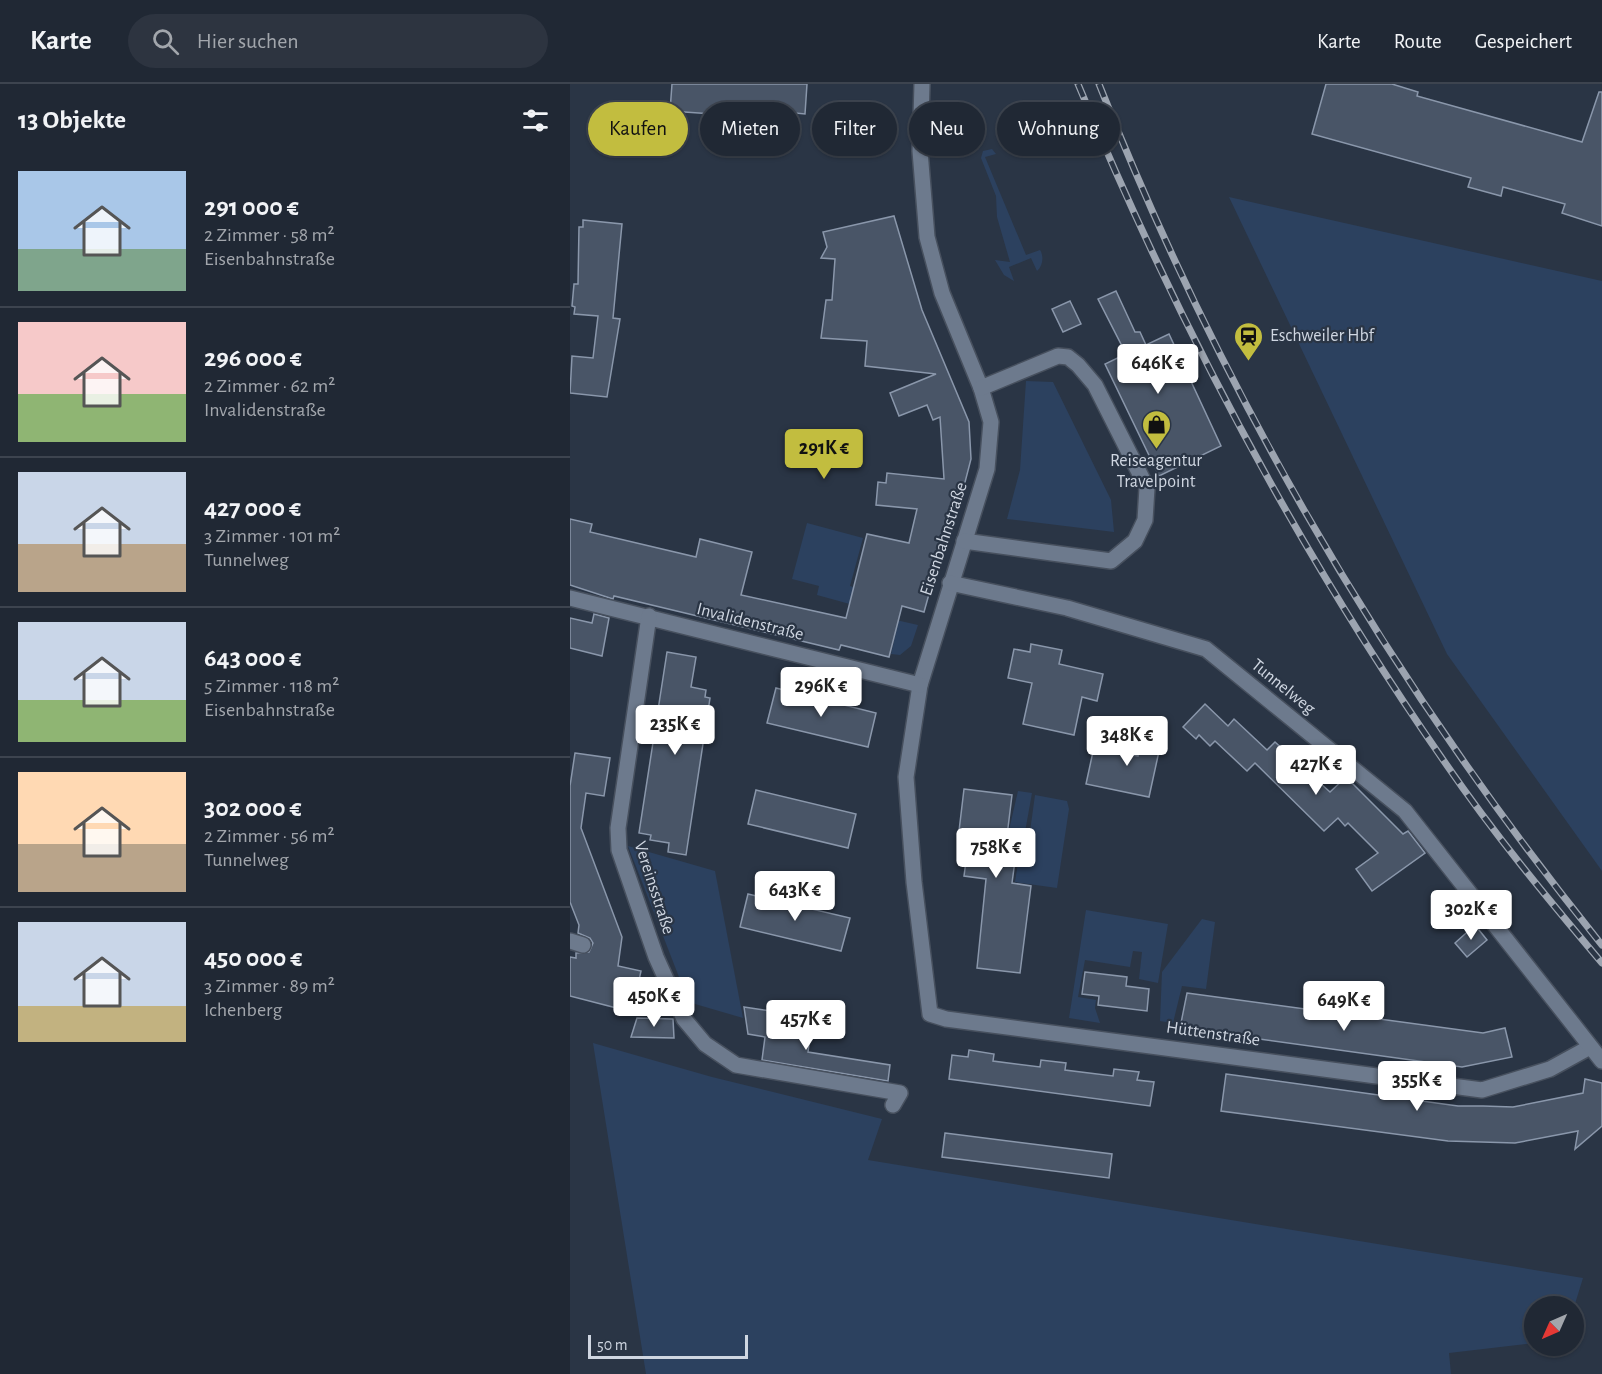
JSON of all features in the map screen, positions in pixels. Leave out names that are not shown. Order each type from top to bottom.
[{"type":"street","name":"Eisenbahnstraße","points":[[922,84],[920,151],[927,237],[952,318],[981,388],[991,422],[991,446],[987,469],[920,685],[906,777],[914,882],[930,1014]]},
{"type":"street","points":[[964,541],[1111,561],[1135,541],[1145,520],[1147,488],[1095,385],[1078,365],[1068,357],[1058,356],[981,388]]},
{"type":"street","name":"Tunnelweg","points":[[950,583],[1067,608],[1206,650],[1405,812],[1602,1061]]},
{"type":"street","name":"Invalidenstraße","points":[[570,598],[920,685]]},
{"type":"street","name":"Vereinsstraße","points":[[649,616],[618,828],[619,850],[656,957],[684,1019],[705,1044],[736,1065],[900,1093],[893,1105]]},
{"type":"street","name":"Hüttenstraße","points":[[930,1014],[1482,1090],[1550,1070],[1590,1047]]},
{"type":"shaded area","points":[[992,149],[996,154],[985,157],[1026,255],[1040,250],[1042,255],[1042,264],[1037,271],[1031,258],[1009,267],[1014,281],[1004,275],[995,260],[1010,262],[997,217],[996,196],[981,158],[985,156],[985,151]]},
{"type":"shaded area","points":[[1229,197],[1602,281],[1602,871],[1447,654]]},
{"type":"shaded area","points":[[1026,381],[1053,382],[1111,500],[1114,532],[1007,519],[1020,470]]},
{"type":"shaded area","points":[[807,523],[863,538],[850,586],[873,593],[868,609],[817,595],[819,586],[792,579]]},
{"type":"shaded area","points":[[896,620],[918,625],[911,646],[900,655],[891,654],[898,624],[895,623]]},
{"type":"shaded area","points":[[1018,791],[1032,793],[1025,832],[1009,830]]},
{"type":"shaded area","points":[[1035,795],[1067,801],[1069,809],[1057,888],[1015,882],[1022,838],[1029,839]]},
{"type":"shaded area","points":[[628,846],[715,871],[743,1018],[695,1004],[686,995]]},
{"type":"shaded area","points":[[1086,910],[1168,924],[1158,983],[1139,979],[1142,952],[1133,951],[1130,967],[1085,960],[1078,997],[1096,1000],[1095,1008],[1100,1023],[1069,1018]]},
{"type":"shaded area","points":[[1202,919],[1215,922],[1206,989],[1182,986],[1173,1023],[1160,1021],[1162,972]]},
{"type":"shaded area","points":[[593,1043],[712,1077],[882,1119],[868,1160],[1583,1278],[1577,1296],[1524,1296],[1524,1344],[1449,1353],[1451,1374],[646,1374]]},
{"type":"building","points":[[672,84],[807,84],[805,114],[800,114],[800,102],[700,102],[700,113],[688,112],[688,102],[671,102]]},
{"type":"building","points":[[1326,84],[1392,84],[1418,92],[1417,96],[1582,142],[1599,92],[1602,92],[1602,226],[1562,213],[1565,204],[1503,187],[1501,196],[1468,187],[1471,178],[1312,134]]},
{"type":"building","points":[[894,216],[922,310],[969,422],[971,459],[963,490],[958,490],[924,612],[902,606],[889,657],[841,645],[839,650],[614,596],[613,599],[570,585],[570,519],[592,524],[590,532],[696,557],[700,539],[752,552],[741,595],[846,618],[867,534],[909,543],[917,509],[876,505],[878,482],[886,483],[887,473],[944,479],[940,417],[933,420],[927,405],[899,416],[890,393],[936,374],[865,366],[867,341],[821,338],[826,300],[832,300],[835,259],[821,258],[827,247],[823,232]]},
{"type":"building","points":[[583,220],[622,224],[613,318],[620,319],[607,397],[570,393],[572,356],[593,358],[598,316],[574,314],[575,307],[572,306],[574,284],[578,284],[579,227],[583,227]]},
{"type":"building","points":[[1116,291],[1135,332],[1140,332],[1146,345],[1169,334],[1221,446],[1159,476],[1105,364],[1126,354],[1098,299]]},
{"type":"building","points":[[1070,301],[1081,324],[1063,332],[1052,309]]},
{"type":"building","points":[[594,614],[609,618],[602,656],[570,648],[570,618],[592,623]]},
{"type":"building","points":[[1031,644],[1062,650],[1059,664],[1103,674],[1097,701],[1082,697],[1074,735],[1023,724],[1032,683],[1008,678],[1014,649],[1030,652]]},
{"type":"building","points":[[667,652],[696,657],[691,687],[706,690],[705,697],[710,698],[686,855],[668,852],[669,843],[650,840],[651,835],[639,833]]},
{"type":"building","points":[[776,688],[876,713],[868,747],[767,723]]},
{"type":"building","points":[[1205,704],[1228,726],[1234,719],[1267,750],[1275,742],[1330,792],[1346,777],[1403,834],[1408,831],[1425,853],[1372,891],[1356,869],[1378,853],[1348,823],[1345,826],[1338,818],[1324,831],[1255,763],[1247,771],[1215,741],[1210,746],[1199,735],[1196,739],[1183,727]]},
{"type":"building","points":[[1144,729],[1163,733],[1149,797],[1086,784],[1094,747],[1138,756]]},
{"type":"building","points":[[575,753],[610,758],[604,796],[586,793],[581,828],[622,937],[618,966],[641,971],[632,1012],[570,996],[570,957],[576,958],[576,953],[589,952],[593,943],[590,938],[578,933],[579,925],[570,902],[570,786]]},
{"type":"building","points":[[964,789],[1012,795],[1007,836],[1018,838],[1012,883],[1031,886],[1020,973],[977,968],[986,879],[964,876],[970,832],[959,831]]},
{"type":"building","points":[[756,790],[856,814],[848,848],[748,824]]},
{"type":"building","points":[[748,894],[850,918],[841,951],[740,927]]},
{"type":"building","points":[[1475,925],[1487,940],[1467,957],[1455,943]]},
{"type":"building","points":[[1085,972],[1127,977],[1126,986],[1149,989],[1147,1011],[1098,1005],[1099,996],[1082,994]]},
{"type":"building","points":[[1187,993],[1483,1033],[1505,1028],[1512,1057],[1462,1067],[1180,1028]]},
{"type":"building","points":[[744,1007],[771,1011],[768,1031],[810,1037],[808,1052],[890,1065],[888,1081],[762,1060],[765,1037],[748,1034]]},
{"type":"building","points":[[637,1018],[673,1019],[674,1038],[631,1037]]},
{"type":"building","points":[[969,1050],[994,1054],[993,1061],[1040,1067],[1041,1060],[1066,1063],[1065,1070],[1113,1076],[1114,1069],[1139,1072],[1137,1080],[1154,1082],[1150,1106],[949,1079],[952,1055],[968,1057]]},
{"type":"building","points":[[1226,1074],[1458,1106],[1513,1107],[1583,1093],[1585,1079],[1602,1083],[1602,1126],[1575,1149],[1578,1131],[1515,1143],[1448,1141],[1221,1111]]},
{"type":"building","points":[[945,1133],[1112,1154],[1109,1178],[942,1157]]},
{"type":"railway","points":[[1078,84],[1156,261],[1199,348],[1244,434],[1340,602],[1464,790],[1522,866],[1602,963]]},
{"type":"railway","points":[[1099,84],[1147,200],[1200,313],[1257,425],[1318,534],[1383,640],[1452,745],[1525,846],[1602,945]]},
{"type":"place","name":"Eschweiler Hbf","points":[[1249,362]]},
{"type":"place","name":"Reiseagentur Travelpoint","points":[[1156,450]]}]
